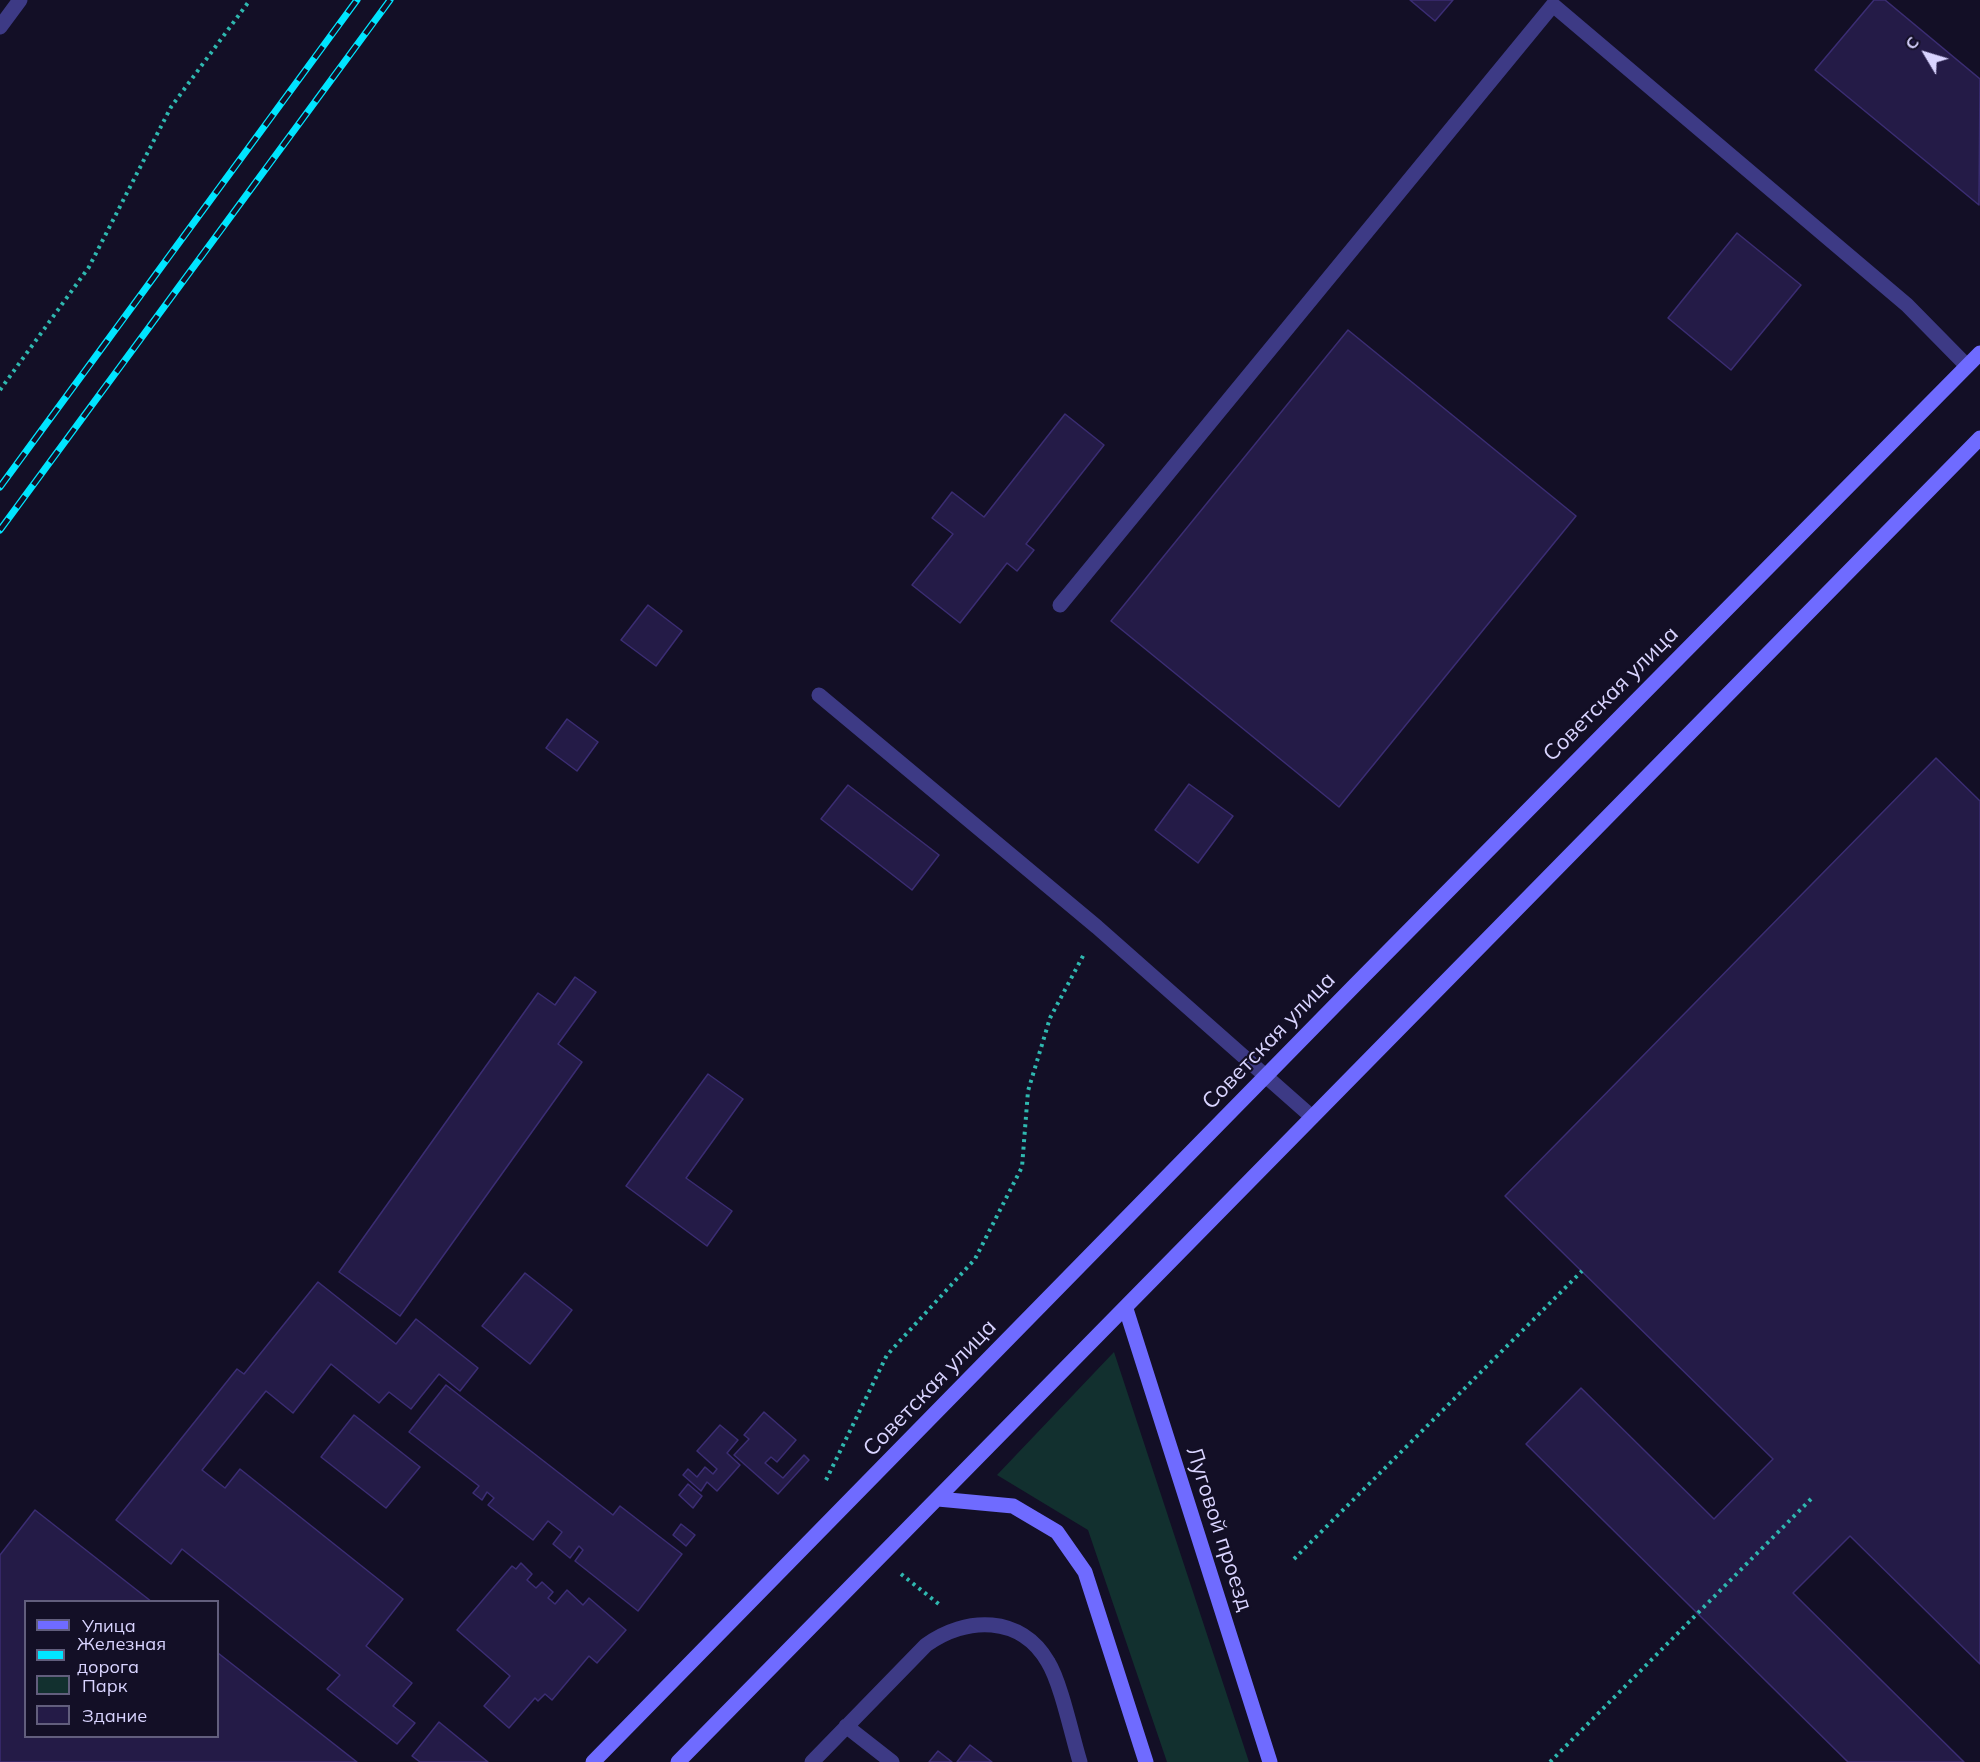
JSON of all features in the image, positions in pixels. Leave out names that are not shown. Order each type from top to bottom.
[{"type":"main road","name":"Советская улица","points":[[593,1762],[1980,353]]},
{"type":"main road","points":[[678,1762],[1126,1309],[1311,1117],[1980,438]]},
{"type":"main road","name":"Луговой проезд","points":[[1126,1309],[1270,1762]]},
{"type":"main road","points":[[938,1498],[1013,1506],[1057,1532],[1085,1572],[1146,1762]]},
{"type":"street","points":[[0,27],[20,0]]},
{"type":"street","points":[[1060,605],[1553,5],[1907,305],[1967,366]]},
{"type":"street","points":[[819,695],[1097,927],[1311,1117]]},
{"type":"street","points":[[812,1762],[926,1645],[942,1634],[966,1625],[996,1623],[1019,1632],[1038,1646],[1050,1664],[1080,1762]]},
{"type":"street","points":[[846,1726],[892,1762]]},
{"type":"path","points":[[0,390],[89,267],[171,107],[250,0]]},
{"type":"path","points":[[824,1484],[887,1355],[975,1259],[1022,1167],[1028,1091],[1047,1028],[1097,927]]},
{"type":"path","points":[[1294,1559],[1582,1271]]},
{"type":"path","points":[[1550,1762],[1812,1498]]},
{"type":"path","points":[[880,1557],[966,1625]]},
{"type":"green space","points":[[1114,1352],[1249,1762],[1167,1762],[1088,1530],[997,1475]]},
{"type":"building","points":[[1410,0],[1453,0],[1435,21]]},
{"type":"building","points":[[1874,0],[1885,0],[1980,79],[1979,205],[1815,70]]},
{"type":"building","points":[[1737,233],[1801,285],[1731,370],[1668,318]]},
{"type":"building","points":[[1348,330],[1576,516],[1339,807],[1111,621]]},
{"type":"building","points":[[1065,414],[1104,445],[1026,544],[1034,550],[1017,571],[1007,563],[960,623],[912,585],[953,534],[932,518],[952,492],[984,517]]},
{"type":"building","points":[[648,605],[682,631],[656,666],[621,640]]},
{"type":"building","points":[[567,719],[598,742],[577,771],[546,748]]},
{"type":"building","points":[[1936,758],[1980,801],[1980,1664],[1850,1536],[1793,1593],[1964,1762],[1848,1762],[1526,1444],[1581,1388],[1714,1519],[1773,1459],[1505,1196]]},
{"type":"building","points":[[1189,784],[1233,816],[1198,863],[1155,830]]},
{"type":"building","points":[[848,785],[939,855],[912,890],[821,819]]},
{"type":"building","points":[[575,977],[596,992],[558,1044],[582,1062],[400,1316],[339,1272],[538,993],[555,1005]]},
{"type":"building","points":[[708,1074],[743,1099],[686,1178],[732,1211],[707,1246],[626,1186]]},
{"type":"building","points":[[525,1273],[572,1310],[530,1364],[482,1326]]},
{"type":"building","points":[[318,1282],[396,1344],[416,1319],[478,1368],[460,1391],[439,1374],[411,1409],[389,1392],[379,1403],[331,1364],[293,1413],[266,1391],[202,1470],[225,1488],[240,1469],[403,1599],[366,1646],[412,1683],[393,1706],[415,1723],[397,1744],[327,1689],[340,1675],[182,1549],[171,1564],[116,1520],[237,1369],[244,1374]]},
{"type":"building","points":[[446,1385],[613,1515],[620,1506],[682,1554],[638,1611],[575,1561],[583,1550],[579,1546],[570,1558],[553,1544],[562,1532],[548,1521],[533,1540],[488,1505],[494,1498],[487,1492],[482,1500],[473,1493],[479,1486],[409,1432]]},
{"type":"building","points":[[764,1412],[796,1440],[777,1462],[771,1457],[765,1463],[783,1478],[804,1455],[809,1460],[778,1494],[734,1455],[749,1439],[744,1435]]},
{"type":"building","points":[[354,1415],[420,1467],[386,1508],[321,1457]]},
{"type":"building","points":[[720,1425],[738,1440],[727,1453],[740,1465],[717,1491],[707,1482],[701,1491],[683,1475],[688,1469],[697,1477],[705,1467],[713,1474],[717,1469],[697,1451]]},
{"type":"building","points":[[688,1484],[702,1496],[693,1508],[679,1495]]},
{"type":"building","points":[[35,1510],[149,1600],[24,1600],[24,1738],[219,1738],[219,1654],[357,1762],[0,1762],[0,1555]]},
{"type":"building","points":[[681,1524],[695,1535],[686,1546],[673,1535]]},
{"type":"building","points":[[521,1563],[532,1574],[527,1580],[536,1588],[542,1582],[553,1592],[548,1598],[555,1604],[567,1590],[583,1605],[589,1598],[626,1630],[597,1663],[589,1656],[552,1700],[545,1694],[538,1701],[535,1698],[509,1728],[484,1706],[510,1676],[457,1630],[512,1566],[516,1569]]},
{"type":"building","points":[[439,1722],[488,1762],[420,1762],[412,1756]]},
{"type":"building","points":[[970,1745],[992,1762],[957,1762]]},
{"type":"building","points":[[938,1751],[952,1762],[929,1762]]},
{"type":"railway","points":[[0,487],[357,0]]},
{"type":"railway","points":[[0,530],[390,0]]}]
